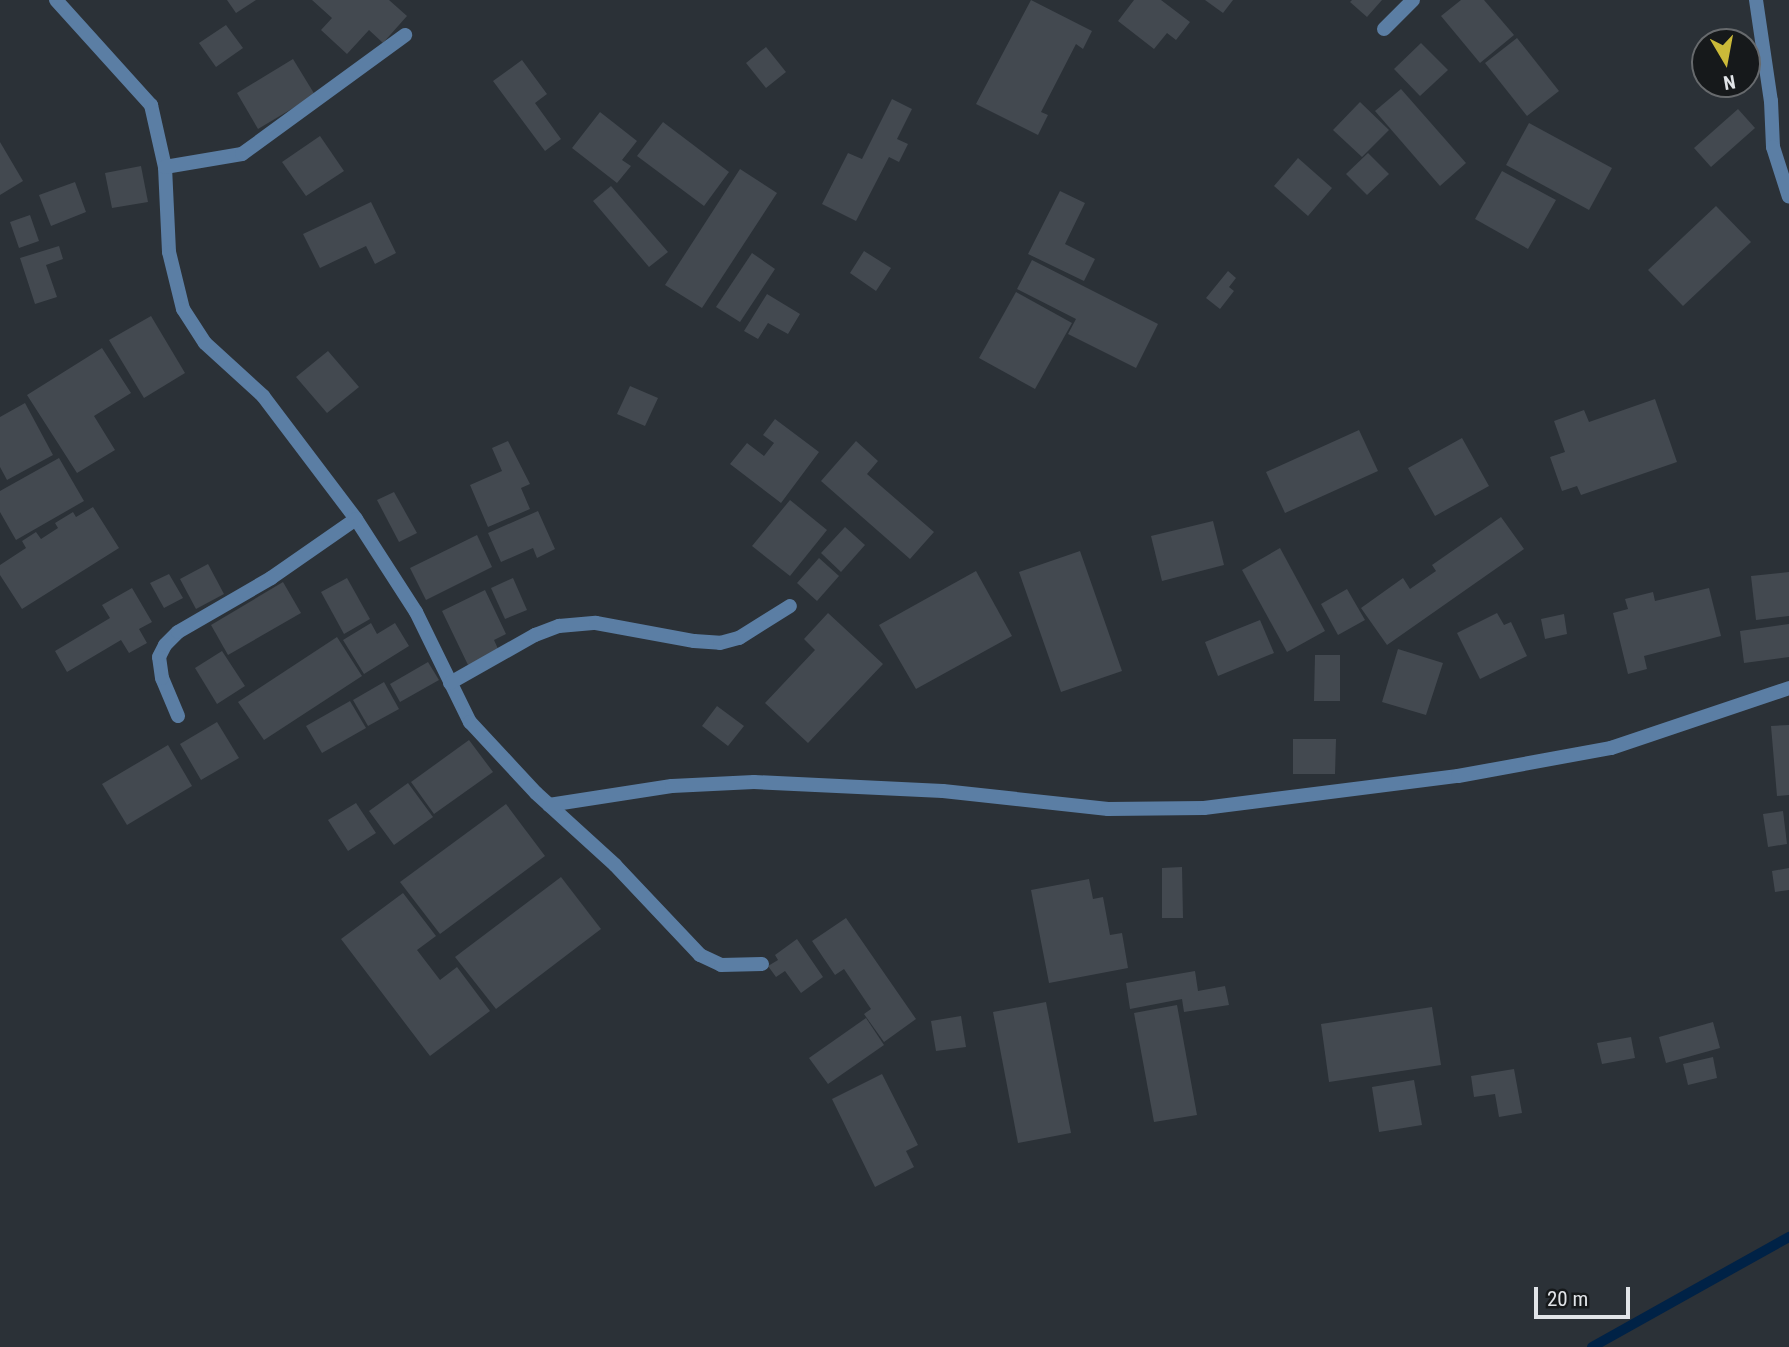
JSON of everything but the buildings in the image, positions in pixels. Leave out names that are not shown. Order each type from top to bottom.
[{"type":"street","points":[[56,0],[150,104],[165,167],[169,252],[183,309],[205,344],[263,396],[356,519],[416,612],[470,722],[549,805],[615,865],[700,955],[721,965],[762,964]]},
{"type":"street","points":[[1384,29],[1413,0]]},
{"type":"street","points":[[1756,0],[1771,101],[1773,147],[1789,197]]},
{"type":"street","points":[[165,167],[242,154],[405,35]]},
{"type":"street","points":[[178,716],[162,678],[159,657],[165,645],[178,632],[271,578],[356,519]]},
{"type":"street","points":[[450,683],[534,635],[559,626],[596,623],[720,643],[739,638],[790,606]]},
{"type":"street","points":[[549,805],[672,786],[754,782],[943,791],[1108,809],[1204,808],[1458,776],[1611,748],[1789,688]]},
{"type":"waterway","points":[[1592,1347],[1789,1237]]}]
